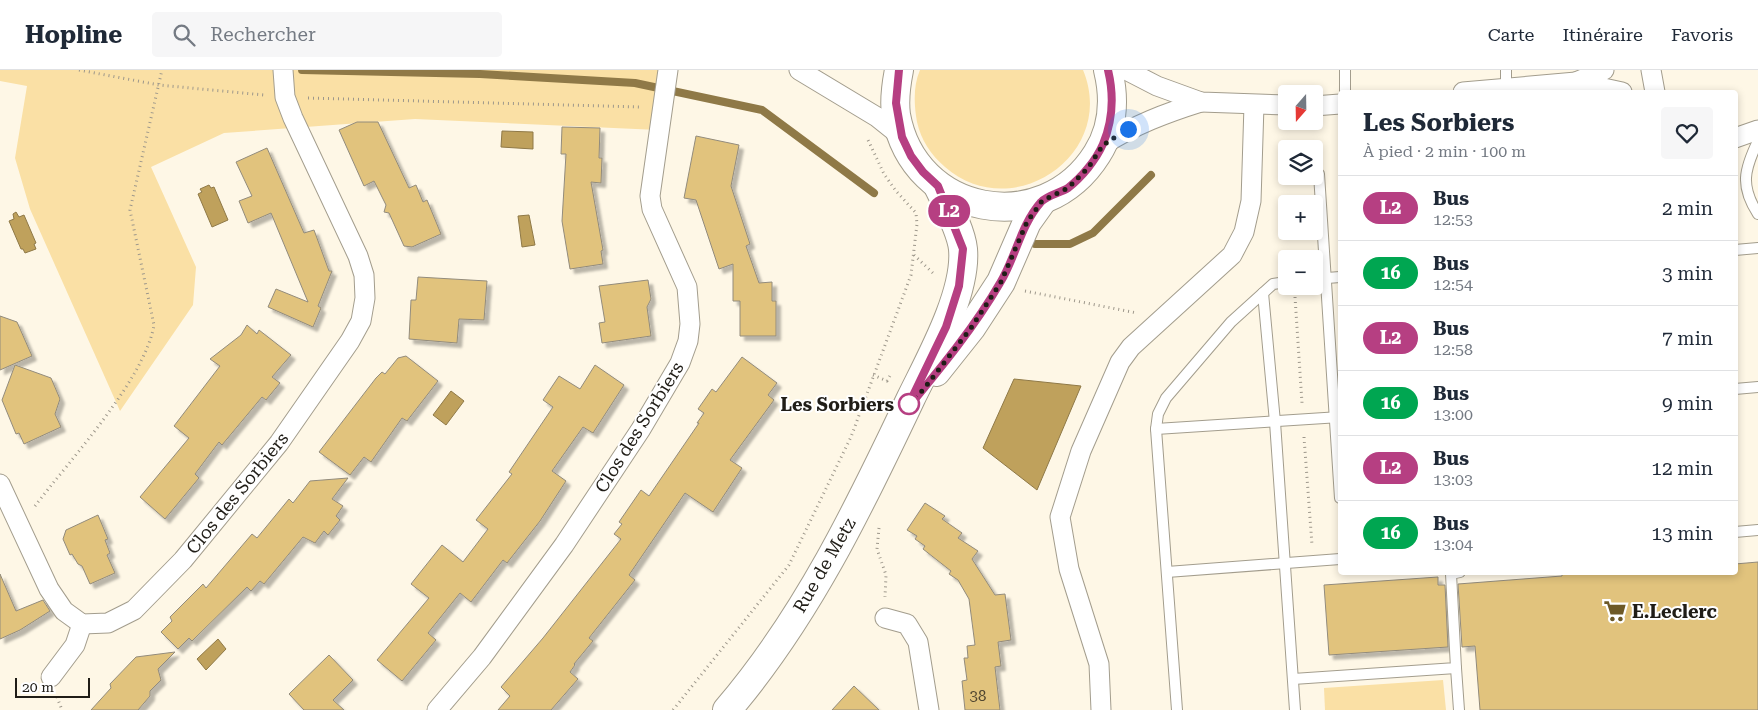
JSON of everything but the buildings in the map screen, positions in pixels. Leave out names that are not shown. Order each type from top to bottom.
[{"type":"main road","points":[[899,70],[895,91],[896,106],[902,137],[911,156],[923,172],[938,186],[962,200],[988,207],[1016,207],[1042,201],[1068,188],[1088,168],[1103,145],[1111,117],[1112,87],[1108,70]]},
{"type":"main road","name":"Rue de Metz","points":[[727,710],[782,636],[826,567],[946,327],[959,286],[963,249],[938,186]]},
{"type":"main road","name":"Rue de Metz","points":[[906,410],[971,328],[1001,282],[1027,222],[1042,201]]},
{"type":"street","points":[[799,70],[877,116],[902,137]]},
{"type":"street","points":[[1126,70],[1157,86],[1201,102],[1278,105]]},
{"type":"street","points":[[1576,82],[1604,70]]},
{"type":"street","points":[[1651,70],[1655,90]]},
{"type":"street","name":"Clos des Sorbiers","points":[[437,710],[482,657],[564,545],[641,430],[680,364],[688,341],[690,324],[688,295],[652,209],[650,196],[667,75]]},
{"type":"street","points":[[1470,90],[1506,79],[1576,82],[1613,90]]},
{"type":"street","name":"Clos des Sorbiers","points":[[82,624],[108,623],[134,610],[183,560],[280,443],[350,341],[361,321],[366,298],[364,275],[358,256],[284,82]]},
{"type":"street","points":[[1103,145],[1128,129],[1168,112],[1201,102]]},
{"type":"street","points":[[1323,105],[1338,104]]},
{"type":"street","points":[[1101,710],[1098,664],[1068,569],[1060,517],[1082,451],[1120,362],[1131,347],[1232,255],[1244,232],[1252,201],[1254,105]]},
{"type":"street","points":[[1738,137],[1758,130]]},
{"type":"street","points":[[0,484],[49,589],[64,611],[82,624],[75,645],[51,677]]},
{"type":"street","points":[[884,618],[907,624],[918,642],[929,710]]},
{"type":"lane","points":[[1345,70],[1345,90]]},
{"type":"lane","points":[[1758,141],[1747,166],[1746,196],[1758,214]]},
{"type":"lane","points":[[1321,185],[1326,302],[1338,444]]},
{"type":"lane","points":[[1738,250],[1758,248]]},
{"type":"lane","points":[[1323,278],[1338,277]]},
{"type":"lane","points":[[1177,710],[1156,429],[1158,414],[1166,398],[1232,322],[1273,284],[1278,283]]},
{"type":"lane","points":[[1263,293],[1275,422],[1296,710]]},
{"type":"lane","points":[[1738,389],[1758,387]]},
{"type":"lane","points":[[1156,429],[1337,417]]},
{"type":"lane","points":[[1738,532],[1758,530]]},
{"type":"lane","points":[[1167,572],[1338,559]]},
{"type":"lane","points":[[1450,575],[1459,710]]},
{"type":"lane","points":[[1293,679],[1456,668]]},
{"type":"path","points":[[79,70],[159,85],[284,82],[662,104]]},
{"type":"path","points":[[19,525],[109,411],[151,342],[154,325],[130,210],[162,70]]},
{"type":"path","points":[[673,710],[789,565],[851,436],[911,275],[917,224],[916,212],[892,186],[875,158],[869,140],[863,134]]},
{"type":"path","points":[[913,255],[938,278],[934,286],[948,284],[959,286]]},
{"type":"path","points":[[1023,291],[1165,318]]},
{"type":"path","points":[[873,375],[887,380],[892,372]]},
{"type":"path","points":[[879,525],[877,549],[886,575],[884,618]]},
{"type":"shaded area","points":[[0,70],[668,70],[658,130],[415,119],[224,133],[151,167],[196,267],[193,305],[120,411],[30,209],[15,158],[27,86],[0,81]]},
{"type":"shaded area","points":[[920,70],[1083,70],[1090,101],[1086,129],[1073,153],[1053,172],[1028,184],[1000,189],[972,183],[945,167],[927,147],[921,135],[917,122],[915,102],[916,82]]},
{"type":"shaded area","points":[[502,131],[533,132],[533,149],[501,147]]},
{"type":"shaded area","points":[[209,185],[211,188],[214,187],[228,220],[212,227],[198,194],[202,192],[200,189]]},
{"type":"shaded area","points":[[16,212],[19,217],[24,215],[36,243],[34,244],[36,249],[25,253],[21,249],[9,221],[14,219],[13,214]]},
{"type":"shaded area","points":[[529,215],[535,245],[522,247],[518,216]]},
{"type":"shaded area","points":[[1014,379],[1081,386],[1037,490],[983,448]]},
{"type":"shaded area","points":[[451,391],[464,401],[446,425],[433,415]]},
{"type":"shaded area","points":[[218,639],[226,649],[206,670],[197,659]]},
{"type":"shaded area","points":[[1443,680],[1446,710],[1325,710],[1324,688]]},
{"type":"waterway","points":[[302,70],[480,74],[635,83],[762,110],[874,193]]},
{"type":"waterway","points":[[1035,244],[1070,244],[1093,233],[1151,175]]},
{"type":"bus line","name":"L2","points":[[899,70],[895,91],[896,114],[902,137],[911,156],[923,172],[938,186],[963,249],[959,286],[946,327],[906,410],[971,328],[1001,282],[1027,222],[1042,201],[1068,188],[1088,168],[1103,145],[1111,117],[1112,87],[1108,70]]},
{"type":"place","name":"Les Sorbiers","points":[[909,404]]},
{"type":"place","name":"E.Leclerc","points":[[1615,611]]},
{"type":"route","points":[[909,404],[923,390],[971,328],[1001,282],[1027,222],[1042,201],[1068,188],[1088,168],[1103,145],[1128,129]]}]
